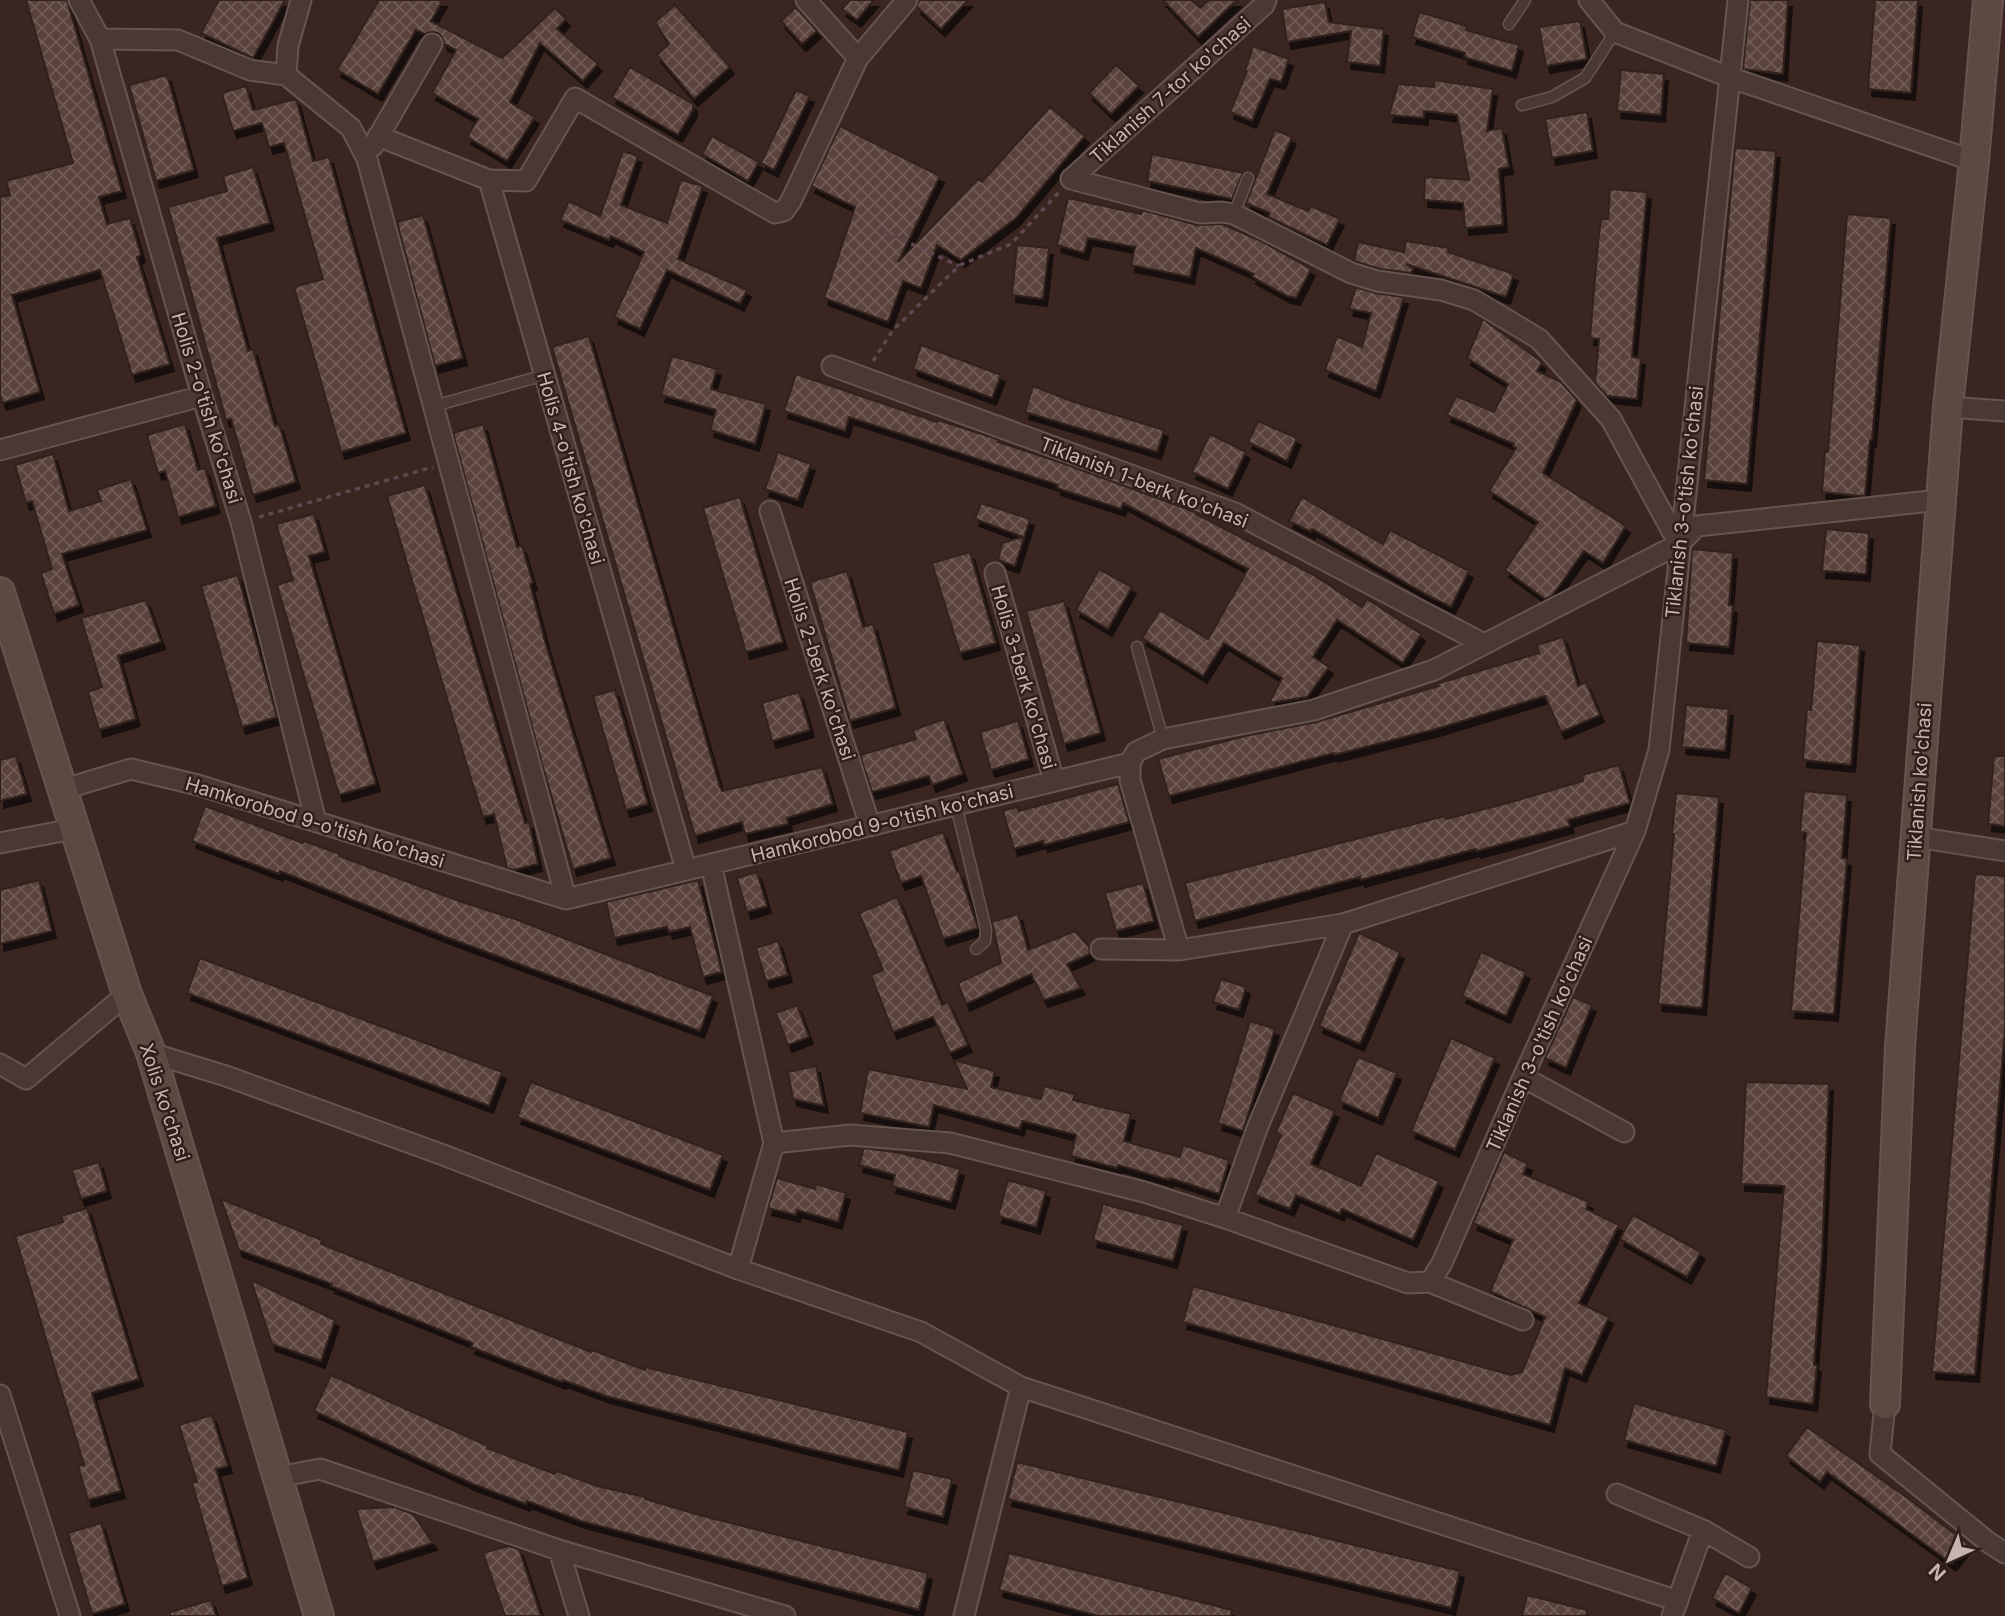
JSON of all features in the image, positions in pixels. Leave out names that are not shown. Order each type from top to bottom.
[{"type":"street","name":"Holis 2-o'tish ko'chasi","points":[[79,0],[100,39],[202,397],[242,522],[316,822]]},
{"type":"street","points":[[286,75],[288,46],[301,0]]},
{"type":"street","points":[[806,0],[858,58]]},
{"type":"street","points":[[378,136],[489,180],[526,181],[575,98],[775,213],[784,211],[858,58],[907,0]]},
{"type":"street","name":"Tiklanish 7-tor ko'chasi","points":[[1071,179],[1264,5],[1266,0]]},
{"type":"street","points":[[1589,0],[1615,32],[1729,77],[1974,161]]},
{"type":"street","name":"Tiklanish 3-o'tish ko'chasi","points":[[1430,1282],[1443,1263],[1523,1077],[1635,831],[1658,750],[1738,0]]},
{"type":"street","name":"Tiklanish ko'chasi","points":[[1885,1404],[1900,1047],[1940,500],[1988,0]]},
{"type":"street","points":[[100,39],[178,40],[250,70],[286,75],[351,128],[367,159],[566,899]]},
{"type":"street","points":[[367,159],[432,44]]},
{"type":"street","points":[[1071,179],[1200,213],[1234,214],[1351,273],[1377,281],[1441,290],[1474,300],[1539,339],[1611,419],[1679,544]]},
{"type":"street","name":"Holis 4-o'tish ko'chasi","points":[[489,180],[686,870]]},
{"type":"street","name":"Tiklanish 1-berk ko'chasi","points":[[832,366],[1235,513],[1482,643]]},
{"type":"street","points":[[0,450],[202,397]]},
{"type":"street","points":[[1948,407],[2005,411]]},
{"type":"street","name":"Hamkorobod 9-o'tish ko'chasi","points":[[61,790],[131,769],[198,785],[566,899],[1130,763],[1136,752],[1163,739],[1314,710],[1434,670],[1679,544],[1697,526],[1940,500]]},
{"type":"street","name":"Holis 2-berk ko'chasi","points":[[770,511],[870,826]]},
{"type":"street","name":"Holis 3-berk ko'chasi","points":[[995,573],[1054,781]]},
{"type":"street","name":"Xolis ko'chasi","points":[[0,592],[73,830],[127,994],[151,1053],[319,1616]]},
{"type":"street","points":[[1130,763],[1130,780],[1179,950]]},
{"type":"street","points":[[0,844],[73,830]]},
{"type":"street","points":[[1101,949],[1179,950],[1343,924],[1635,831]]},
{"type":"street","points":[[1916,837],[2005,850]]},
{"type":"street","points":[[710,864],[774,1143],[738,1269]]},
{"type":"street","points":[[1225,1218],[1258,1126],[1343,924]]},
{"type":"street","points":[[3,1069],[26,1079],[127,994]]},
{"type":"street","points":[[151,1053],[226,1076],[433,1151],[738,1269],[921,1332],[1021,1387],[1675,1609],[1703,1530]]},
{"type":"street","points":[[1523,1077],[1624,1132]]},
{"type":"street","points":[[774,1143],[850,1135],[950,1143],[1144,1192],[1408,1283],[1430,1282],[1522,1320]]},
{"type":"street","points":[[964,1616],[1021,1387]]},
{"type":"street","points":[[0,1395],[70,1616]]},
{"type":"street","points":[[1885,1404],[1880,1454],[2005,1553]]},
{"type":"street","points":[[278,1477],[320,1469],[559,1550],[785,1616]]},
{"type":"street","points":[[1617,1494],[1703,1530],[1749,1557]]},
{"type":"street","points":[[559,1550],[579,1616]]},
{"type":"lane","points":[[1509,24],[1525,0]]},
{"type":"lane","points":[[1522,105],[1552,97],[1585,78],[1615,32]]},
{"type":"lane","points":[[1234,214],[1248,178]]},
{"type":"lane","points":[[433,406],[545,375]]},
{"type":"lane","points":[[1137,648],[1163,739]]},
{"type":"lane","points":[[956,805],[986,930],[985,941],[976,949]]},
{"type":"path","points":[[863,377],[893,330],[959,265],[1011,244],[1071,179]]},
{"type":"path","points":[[884,231],[959,265]]},
{"type":"path","points":[[242,522],[449,463]]},
{"type":"building","points":[[26,0],[67,0],[122,191],[99,197],[107,224],[130,218],[141,255],[137,257],[170,364],[132,375],[100,270],[12,295],[40,392],[2,403],[0,197],[10,195],[6,181],[73,163]]},
{"type":"building","points":[[219,0],[285,0],[253,58],[201,33]]},
{"type":"building","points":[[379,0],[443,0],[431,21],[502,58],[555,8],[566,19],[557,29],[598,64],[583,81],[540,43],[510,102],[535,117],[507,161],[467,137],[478,119],[432,93],[456,50],[444,44],[438,33],[425,34],[416,30],[378,94],[337,70]]},
{"type":"building","points":[[850,0],[874,0],[857,20],[842,9]]},
{"type":"building","points":[[919,0],[968,0],[941,29],[917,7]]},
{"type":"building","points":[[1163,0],[1191,0],[1200,8],[1209,0],[1237,0],[1198,37]]},
{"type":"building","points":[[1750,0],[1788,0],[1783,74],[1743,69]]},
{"type":"building","points":[[1875,0],[1918,0],[1911,93],[1868,89]]},
{"type":"building","points":[[1325,2],[1329,22],[1384,29],[1380,66],[1347,62],[1351,31],[1287,42],[1282,9]]},
{"type":"building","points":[[675,5],[730,67],[694,99],[657,55],[669,44],[655,22]]},
{"type":"building","points":[[796,7],[817,31],[802,44],[781,21]]},
{"type":"building","points":[[1419,12],[1467,26],[1466,30],[1519,45],[1512,71],[1464,57],[1465,53],[1412,37]]},
{"type":"building","points":[[1580,21],[1587,59],[1546,66],[1539,27]]},
{"type":"building","points":[[1253,46],[1289,59],[1281,82],[1270,79],[1252,121],[1230,112],[1247,71]]},
{"type":"building","points":[[1116,65],[1139,86],[1111,114],[1089,93]]},
{"type":"building","points":[[630,67],[693,104],[693,110],[678,135],[612,97]]},
{"type":"building","points":[[1621,70],[1664,74],[1661,115],[1617,111]]},
{"type":"building","points":[[167,75],[194,170],[156,181],[129,85]]},
{"type":"building","points":[[1434,80],[1493,89],[1487,131],[1502,128],[1509,167],[1499,169],[1503,225],[1465,228],[1463,203],[1424,200],[1425,177],[1469,180],[1457,115],[1424,111],[1424,118],[1389,115],[1398,84],[1434,87]]},
{"type":"building","points":[[246,86],[253,110],[296,99],[313,161],[329,157],[406,433],[341,452],[294,287],[323,279],[284,143],[269,147],[262,123],[233,131],[222,93]]},
{"type":"building","points":[[796,90],[810,96],[774,170],[761,163]]},
{"type":"building","points":[[1050,107],[1085,136],[1016,218],[961,260],[937,245],[921,288],[903,281],[888,322],[824,298],[855,207],[811,186],[840,126],[940,176],[898,262],[978,179],[982,182]]},
{"type":"building","points":[[1587,112],[1593,151],[1552,158],[1545,119]]},
{"type":"building","points":[[1275,130],[1292,137],[1267,194],[1308,211],[1311,206],[1340,219],[1327,245],[1268,217],[1270,213],[1246,203]]},
{"type":"building","points":[[712,136],[759,162],[748,181],[702,154]]},
{"type":"building","points":[[1735,148],[1776,151],[1747,484],[1704,480]]},
{"type":"building","points":[[623,151],[638,156],[621,205],[667,223],[681,180],[703,186],[678,259],[747,290],[740,304],[667,270],[640,329],[614,317],[644,252],[611,236],[609,240],[560,220],[569,201],[600,216]]},
{"type":"building","points":[[1152,154],[1243,173],[1232,199],[1147,181]]},
{"type":"building","points":[[253,167],[270,223],[217,238],[248,351],[253,349],[275,426],[279,424],[296,482],[253,495],[231,419],[226,420],[168,207],[227,191],[223,176]]},
{"type":"building","points":[[1610,189],[1647,192],[1632,357],[1641,358],[1637,399],[1607,396],[1595,383],[1599,339],[1590,338],[1601,219],[1608,219]]},
{"type":"building","points":[[1068,198],[1141,214],[1142,210],[1197,225],[1222,224],[1261,241],[1311,269],[1296,298],[1252,277],[1254,274],[1196,248],[1190,277],[1131,265],[1135,247],[1088,238],[1084,253],[1057,245]]},
{"type":"building","points":[[1847,214],[1891,218],[1865,496],[1822,492],[1825,451],[1828,452]]},
{"type":"building","points":[[423,215],[463,358],[435,366],[397,222]]},
{"type":"building","points":[[1406,241],[1449,248],[1448,252],[1514,274],[1506,297],[1406,264],[1413,269],[1411,273],[1380,269],[1354,261],[1358,242],[1404,252]]},
{"type":"building","points":[[1017,245],[1049,248],[1043,299],[1012,295]]},
{"type":"building","points":[[1356,287],[1404,297],[1376,391],[1325,370],[1337,336],[1362,347],[1371,313],[1349,309]]},
{"type":"building","points":[[1483,319],[1542,362],[1537,371],[1561,382],[1577,400],[1543,473],[1626,526],[1603,563],[1584,551],[1552,596],[1545,599],[1505,570],[1538,522],[1489,491],[1516,448],[1514,444],[1447,415],[1456,396],[1494,412],[1508,384],[1467,358]]},
{"type":"building","points":[[589,336],[722,791],[822,767],[833,804],[787,818],[788,824],[745,834],[742,822],[695,836],[552,347]]},
{"type":"building","points":[[921,345],[1001,375],[992,398],[913,369]]},
{"type":"building","points":[[672,356],[717,369],[711,389],[766,404],[755,444],[710,430],[716,410],[661,395]]},
{"type":"building","points":[[796,374],[937,422],[938,420],[991,437],[999,440],[998,442],[1195,512],[1314,575],[1362,607],[1367,599],[1421,634],[1403,663],[1337,620],[1313,657],[1329,667],[1307,697],[1269,703],[1282,678],[1224,643],[1203,676],[1142,638],[1160,610],[1208,639],[1248,569],[1123,503],[1121,509],[1057,488],[1058,485],[849,417],[845,431],[784,411]]},
{"type":"building","points":[[1033,386],[1074,402],[1164,430],[1157,452],[1025,412]]},
{"type":"building","points":[[1258,421],[1297,438],[1287,461],[1248,442]]},
{"type":"building","points":[[185,424],[198,470],[205,468],[216,506],[178,517],[165,471],[158,473],[147,435]]},
{"type":"building","points":[[483,424],[517,547],[522,546],[533,583],[530,584],[546,645],[611,858],[573,869],[453,433]]},
{"type":"building","points":[[1210,434],[1246,452],[1228,489],[1192,472]]},
{"type":"building","points":[[778,452],[811,464],[798,500],[765,489]]},
{"type":"building","points":[[53,454],[69,511],[101,501],[97,490],[131,479],[147,530],[62,554],[79,605],[54,614],[41,573],[52,569],[32,501],[26,503],[15,465]]},
{"type":"building","points":[[425,485],[525,823],[529,822],[538,864],[513,870],[507,868],[494,814],[483,817],[465,759],[387,496]]},
{"type":"building","points":[[740,497],[783,642],[746,652],[703,508]]},
{"type":"building","points":[[1302,497],[1383,544],[1390,530],[1469,571],[1451,607],[1312,529],[1311,532],[1289,521]]},
{"type":"building","points":[[981,503],[1030,519],[1015,566],[998,560],[1002,543],[1023,537],[975,519]]},
{"type":"building","points":[[314,514],[325,552],[309,556],[376,784],[339,795],[277,585],[293,580],[276,524]]},
{"type":"building","points":[[1826,529],[1869,533],[1866,574],[1822,571]]},
{"type":"building","points":[[1692,549],[1733,553],[1729,605],[1733,606],[1729,647],[1686,643]]},
{"type":"building","points":[[970,552],[996,643],[960,653],[932,563]]},
{"type":"building","points":[[1099,569],[1132,587],[1108,629],[1076,610]]},
{"type":"building","points":[[847,571],[863,627],[873,624],[896,708],[850,721],[810,582]]},
{"type":"building","points":[[238,575],[277,717],[242,727],[201,586]]},
{"type":"building","points":[[146,600],[161,642],[118,656],[136,719],[99,730],[88,692],[102,687],[81,618]]},
{"type":"building","points":[[1064,601],[1101,733],[1064,744],[1026,611]]},
{"type":"building","points":[[1563,637],[1578,686],[1586,682],[1600,715],[1561,732],[1545,696],[1436,729],[1169,796],[1158,759],[1245,736],[1316,722],[1439,686],[1436,684],[1539,653],[1537,645]]},
{"type":"building","points":[[1817,641],[1860,645],[1851,765],[1803,760],[1807,709],[1811,710]]},
{"type":"building","points":[[615,690],[648,804],[626,810],[593,696]]},
{"type":"building","points":[[799,692],[810,730],[772,741],[762,703]]},
{"type":"building","points":[[1686,705],[1729,709],[1725,751],[1682,747]]},
{"type":"building","points":[[944,719],[963,774],[932,785],[929,776],[872,792],[860,755],[916,739],[913,730]]},
{"type":"building","points":[[1018,721],[1029,759],[991,770],[980,732]]},
{"type":"building","points":[[16,756],[27,794],[0,801],[0,760]]},
{"type":"building","points":[[1994,756],[2005,756],[2005,826],[1988,824]]},
{"type":"building","points":[[1619,765],[1630,803],[1568,820],[1570,826],[1361,880],[1360,877],[1195,921],[1185,883],[1445,816],[1446,819],[1504,804],[1583,781],[1582,775]]},
{"type":"building","points":[[1118,784],[1129,822],[1044,845],[1043,841],[1014,849],[1003,811],[1017,807],[1019,811]]},
{"type":"building","points":[[1804,791],[1847,795],[1842,858],[1847,859],[1834,1014],[1791,1011],[1806,833],[1800,832]]},
{"type":"building","points":[[1676,793],[1719,797],[1702,1008],[1658,1004]]},
{"type":"building","points":[[205,806],[340,854],[339,856],[459,901],[515,919],[713,996],[700,1031],[446,937],[280,871],[279,874],[192,841]]},
{"type":"building","points":[[943,832],[978,928],[943,939],[921,876],[901,883],[889,851]]},
{"type":"building","points":[[757,872],[767,906],[747,912],[737,878]]},
{"type":"building","points":[[1975,874],[2005,876],[2005,1030],[1975,1375],[1932,1372]]},
{"type":"building","points":[[39,880],[52,931],[0,944],[0,890]]},
{"type":"building","points":[[698,880],[722,972],[703,977],[690,927],[669,932],[667,927],[614,938],[606,902]]},
{"type":"building","points":[[1143,883],[1154,921],[1116,931],[1105,893]]},
{"type":"building","points":[[897,897],[942,1005],[948,1002],[968,1045],[950,1053],[933,1017],[893,1032],[871,975],[883,970],[859,913]]},
{"type":"building","points":[[1018,914],[1028,950],[1075,931],[1089,947],[1090,954],[1067,964],[1081,988],[1044,1000],[1031,974],[966,1004],[958,983],[1001,963],[992,922]]},
{"type":"building","points":[[1359,933],[1400,952],[1360,1044],[1319,1026]]},
{"type":"building","points":[[778,941],[788,975],[766,981],[756,948]]},
{"type":"building","points":[[1481,952],[1526,972],[1506,1016],[1462,996]]},
{"type":"building","points":[[200,958],[502,1072],[489,1106],[187,993]]},
{"type":"building","points":[[1221,979],[1246,987],[1239,1010],[1213,1002]]},
{"type":"building","points":[[1573,997],[1592,1005],[1566,1068],[1545,1058]]},
{"type":"building","points":[[797,1005],[809,1037],[788,1045],[776,1013]]},
{"type":"building","points":[[1250,1021],[1275,1029],[1243,1131],[1218,1123]]},
{"type":"building","points":[[1451,1038],[1495,1058],[1455,1150],[1411,1131]]},
{"type":"building","points":[[1358,1057],[1397,1073],[1378,1118],[1339,1101]]},
{"type":"building","points":[[954,1060],[995,1071],[991,1087],[1041,1099],[1044,1086],[1075,1094],[1073,1100],[1131,1114],[1124,1141],[1180,1157],[1183,1145],[1229,1160],[1219,1194],[1170,1178],[1169,1180],[1118,1165],[1117,1168],[1071,1156],[1076,1135],[1022,1121],[1020,1129],[934,1105],[929,1127],[860,1113],[868,1069],[967,1089]]},
{"type":"building","points":[[816,1066],[824,1106],[793,1099],[788,1072]]},
{"type":"building","points":[[531,1082],[723,1155],[710,1190],[517,1117]]},
{"type":"building","points":[[1746,1082],[1829,1084],[1813,1404],[1766,1397],[1784,1186],[1741,1184]]},
{"type":"building","points":[[1293,1093],[1335,1111],[1311,1164],[1361,1186],[1376,1153],[1439,1181],[1413,1240],[1342,1209],[1340,1214],[1296,1195],[1290,1209],[1255,1195],[1281,1135],[1276,1132]]},
{"type":"building","points":[[864,1148],[901,1153],[960,1169],[951,1202],[892,1186],[895,1175],[859,1165]]},
{"type":"building","points":[[1504,1152],[1528,1164],[1523,1174],[1589,1202],[1586,1209],[1619,1225],[1579,1303],[1609,1317],[1582,1375],[1565,1368],[1550,1425],[1183,1322],[1193,1286],[1511,1375],[1522,1372],[1545,1317],[1490,1291],[1513,1240],[1473,1223]]},
{"type":"building","points":[[99,1162],[107,1191],[81,1199],[72,1170]]},
{"type":"building","points":[[777,1178],[815,1189],[816,1184],[846,1193],[838,1222],[797,1210],[796,1215],[768,1208]]},
{"type":"building","points":[[1008,1180],[1046,1191],[1036,1227],[998,1216]]},
{"type":"building","points":[[221,1199],[322,1240],[321,1244],[591,1352],[592,1350],[645,1370],[645,1367],[908,1432],[899,1470],[606,1396],[471,1347],[473,1343],[331,1286],[332,1284],[239,1250]]},
{"type":"building","points":[[1103,1204],[1183,1225],[1173,1261],[1093,1240]]},
{"type":"building","points":[[87,1208],[139,1379],[92,1393],[121,1491],[88,1500],[78,1466],[84,1465],[15,1236],[63,1222],[61,1216]]},
{"type":"building","points":[[1633,1215],[1701,1252],[1687,1277],[1620,1239]]},
{"type":"building","points":[[251,1280],[335,1320],[321,1361],[272,1344]]},
{"type":"building","points":[[331,1375],[488,1446],[487,1448],[555,1474],[557,1471],[597,1486],[645,1497],[703,1516],[928,1573],[919,1610],[581,1521],[473,1484],[314,1411]]},
{"type":"building","points":[[1634,1403],[1726,1430],[1716,1466],[1624,1440]]},
{"type":"building","points":[[212,1415],[228,1466],[216,1469],[248,1578],[222,1586],[192,1483],[197,1482],[179,1425]]},
{"type":"building","points":[[1807,1427],[1968,1544],[1952,1564],[1827,1472],[1820,1482],[1786,1456]]},
{"type":"building","points":[[1017,1462],[1460,1571],[1451,1608],[1008,1499]]},
{"type":"building","points":[[913,1470],[952,1479],[943,1517],[904,1507]]},
{"type":"building","points":[[395,1507],[413,1514],[433,1543],[373,1562],[356,1509]]},
{"type":"building","points":[[101,1523],[125,1604],[92,1614],[68,1533]]},
{"type":"building","points":[[508,1546],[519,1549],[541,1616],[505,1616],[483,1553]]},
{"type":"building","points":[[1009,1553],[1232,1610],[1231,1616],[1099,1616],[999,1590]]},
{"type":"building","points":[[1725,1573],[1752,1588],[1739,1613],[1712,1598]]},
{"type":"building","points":[[1527,1595],[1587,1610],[1586,1616],[1522,1616]]},
{"type":"building","points":[[211,1600],[216,1616],[170,1616],[170,1612]]}]
